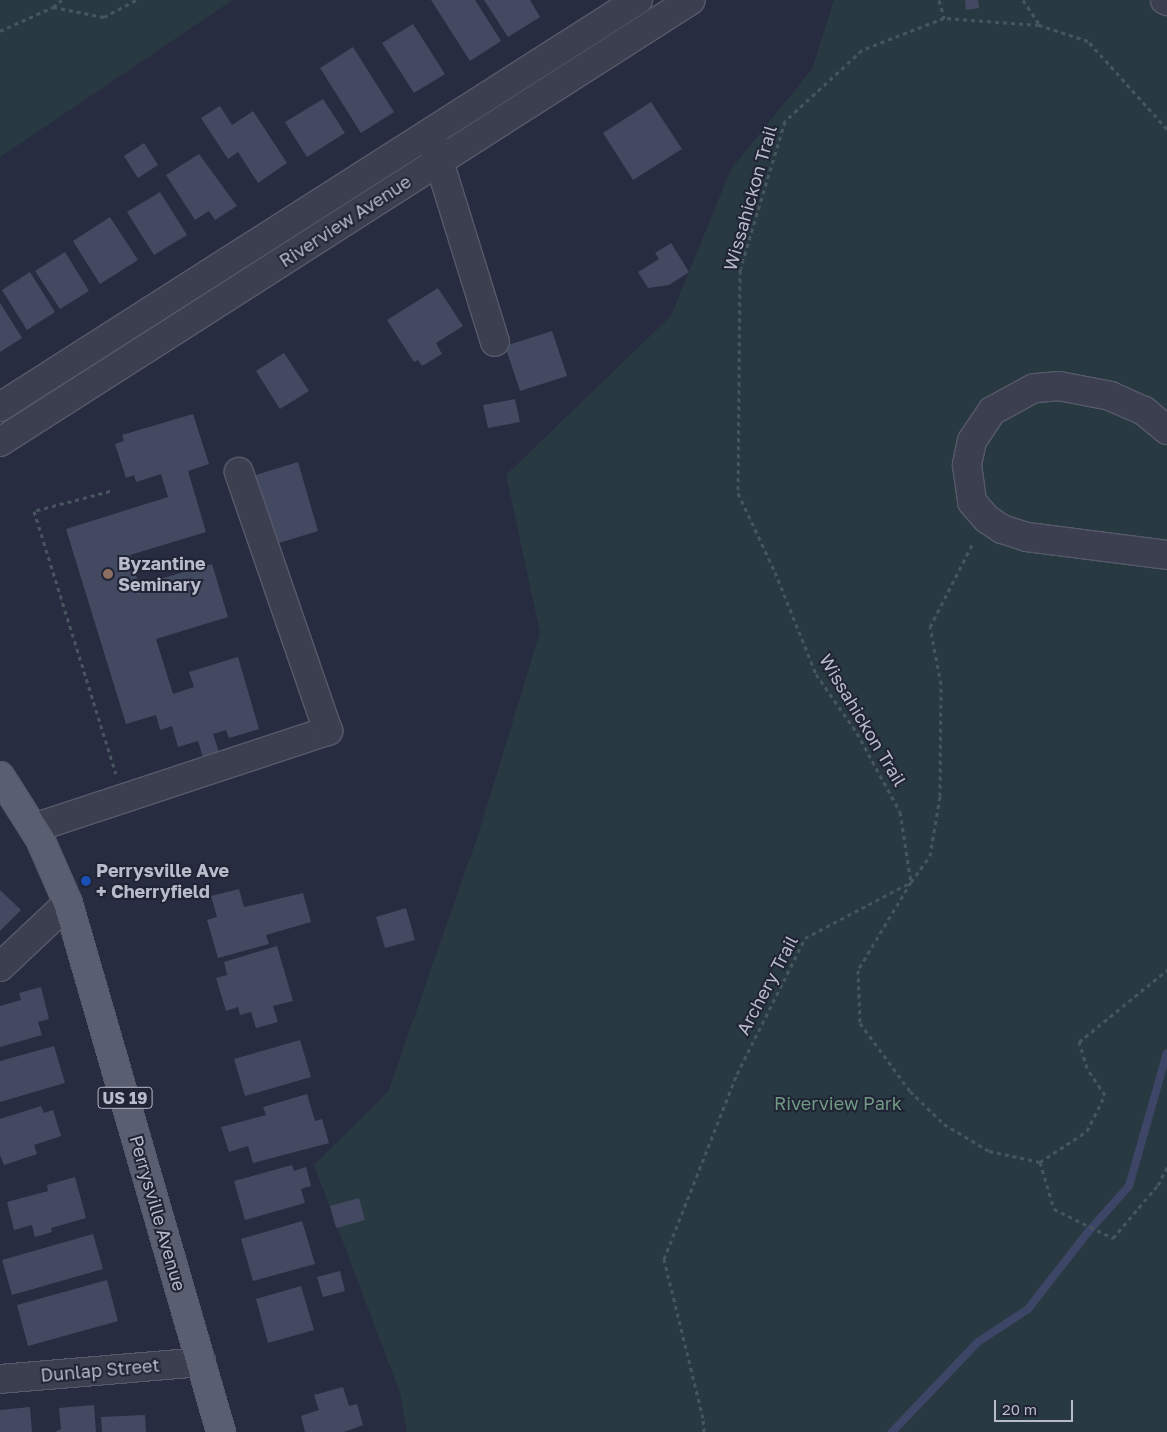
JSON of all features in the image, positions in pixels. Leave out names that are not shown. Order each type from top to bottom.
[{"type":"main road","name":"Perrysville Avenue","points":[[0,776],[34,828],[68,903],[221,1432]]},
{"type":"street","name":"Riverview Avenue","points":[[0,407],[638,0]]},
{"type":"street","name":"Riverview Avenue","points":[[0,442],[691,0]]},
{"type":"street","points":[[430,132],[495,342]]},
{"type":"street","points":[[1167,430],[1144,411],[1111,396],[1059,386],[1034,388],[992,412],[972,442],[967,465],[972,502],[987,519],[1002,529],[1027,537],[1167,555]]},
{"type":"street","points":[[34,828],[328,731],[239,472]]},
{"type":"street","points":[[0,967],[68,903]]},
{"type":"street","name":"Dunlap Street","points":[[0,1379],[201,1362]]},
{"type":"path","points":[[0,31],[53,7],[62,0]]},
{"type":"path","points":[[53,7],[104,17],[136,0]]},
{"type":"path","points":[[939,0],[944,18],[1039,25],[1088,41],[1167,129]]},
{"type":"path","points":[[1023,0],[1039,25]]},
{"type":"path","name":"Wissahickon Trail","points":[[911,882],[900,812],[857,733],[816,674],[775,572],[738,493],[740,270],[785,121],[862,50],[944,18]]},
{"type":"path","points":[[110,492],[34,511],[123,799]]},
{"type":"path","name":"Archery Trail","points":[[704,1432],[664,1259],[736,1074],[804,938],[911,882],[930,856],[940,796],[941,684],[930,627],[975,540]]},
{"type":"path","points":[[911,882],[858,970],[860,1023],[910,1091],[944,1124],[989,1151],[1040,1162],[1087,1131],[1105,1095],[1087,1068],[1079,1042],[1167,970]]},
{"type":"path","points":[[1040,1162],[1054,1209],[1113,1238],[1158,1185],[1167,1167]]},
{"type":"green space","points":[[0,0],[233,0],[0,157]]},
{"type":"green space","name":"Riverview Park","points":[[834,0],[1167,0],[1167,1432],[407,1432],[400,1393],[314,1165],[388,1092],[479,832],[540,632],[506,475],[671,316],[731,169],[812,69]]},
{"type":"building","points":[[431,0],[475,0],[501,41],[470,61]]},
{"type":"building","points":[[484,0],[530,0],[540,17],[508,37]]},
{"type":"building","points":[[965,0],[978,0],[979,8],[966,10]]},
{"type":"building","points":[[413,24],[445,74],[414,93],[382,43]]},
{"type":"building","points":[[353,47],[394,112],[361,133],[320,68]]},
{"type":"building","points":[[323,99],[345,133],[307,157],[285,122]]},
{"type":"building","points":[[651,102],[682,149],[633,180],[603,133]]},
{"type":"building","points":[[220,106],[232,125],[253,111],[287,163],[258,183],[238,152],[228,159],[201,118]]},
{"type":"building","points":[[144,143],[158,165],[138,178],[124,156]]},
{"type":"building","points":[[199,154],[237,206],[215,220],[209,211],[195,220],[166,175]]},
{"type":"building","points":[[160,192],[187,235],[154,255],[127,212]]},
{"type":"building","points":[[110,217],[138,260],[100,284],[73,241]]},
{"type":"building","points":[[671,243],[689,272],[669,285],[648,288],[638,272],[659,259],[655,253]]},
{"type":"building","points":[[65,252],[89,291],[60,309],[35,271]]},
{"type":"building","points":[[30,272],[55,312],[27,330],[2,290]]},
{"type":"building","points":[[438,288],[463,326],[436,343],[442,354],[422,366],[418,360],[414,362],[387,320]]},
{"type":"building","points":[[0,303],[22,338],[0,352]]},
{"type":"building","points":[[552,331],[567,376],[520,391],[505,346]]},
{"type":"building","points":[[284,353],[309,391],[280,409],[256,371]]},
{"type":"building","points":[[515,399],[520,422],[488,428],[483,405]]},
{"type":"building","name":"Byzantine Seminary","points":[[193,414],[209,464],[188,471],[206,532],[130,555],[139,585],[212,564],[228,617],[156,639],[173,694],[194,687],[189,672],[238,657],[259,729],[229,738],[226,730],[213,734],[219,752],[203,757],[198,741],[178,747],[172,726],[160,730],[156,715],[126,724],[66,529],[168,497],[161,474],[136,482],[134,475],[126,478],[115,444],[124,441],[122,435]]},
{"type":"building","points":[[298,462],[318,531],[272,545],[252,476]]},
{"type":"building","points":[[239,889],[244,907],[303,893],[311,922],[266,935],[269,944],[218,958],[207,920],[217,917],[211,896]]},
{"type":"building","points":[[0,890],[21,910],[0,931]]},
{"type":"building","points":[[406,908],[415,940],[385,948],[376,917]]},
{"type":"building","points":[[277,946],[293,1001],[273,1006],[278,1022],[256,1028],[251,1012],[240,1015],[238,1007],[226,1011],[216,978],[227,975],[224,962]]},
{"type":"building","points":[[41,987],[49,1019],[38,1022],[42,1035],[0,1047],[0,1006],[21,1000],[19,993]]},
{"type":"building","points":[[300,1040],[311,1077],[245,1096],[234,1059]]},
{"type":"building","points":[[54,1046],[65,1083],[0,1102],[0,1061]]},
{"type":"building","points":[[307,1094],[315,1121],[322,1119],[329,1143],[253,1163],[248,1146],[229,1152],[221,1127],[266,1115],[263,1107]]},
{"type":"building","points":[[41,1106],[44,1113],[53,1110],[61,1136],[34,1145],[37,1154],[4,1165],[0,1155],[0,1119]]},
{"type":"building","points":[[292,1165],[294,1171],[306,1167],[311,1186],[301,1189],[305,1203],[245,1220],[234,1181]]},
{"type":"building","points":[[75,1177],[86,1218],[51,1228],[52,1232],[35,1237],[32,1225],[14,1230],[7,1202],[48,1191],[47,1185]]},
{"type":"building","points":[[359,1198],[365,1220],[336,1228],[330,1206]]},
{"type":"building","points":[[302,1221],[315,1264],[253,1281],[241,1239]]},
{"type":"building","points":[[93,1234],[103,1269],[12,1295],[2,1260]]},
{"type":"building","points":[[340,1271],[345,1291],[323,1297],[317,1277]]},
{"type":"building","points":[[107,1280],[118,1321],[28,1346],[17,1305]]},
{"type":"building","points":[[301,1286],[314,1330],[268,1343],[256,1299]]},
{"type":"building","points":[[343,1387],[349,1406],[357,1404],[363,1425],[344,1432],[305,1432],[301,1416],[319,1410],[314,1395]]},
{"type":"building","points":[[94,1405],[96,1432],[55,1432],[61,1429],[59,1408]]},
{"type":"building","points":[[30,1407],[32,1432],[0,1432],[0,1410]]},
{"type":"building","points":[[145,1415],[146,1432],[102,1432],[101,1417]]},
{"type":"waterway","points":[[892,1432],[978,1342],[1028,1309],[1088,1232],[1129,1186],[1167,1053]]},
{"type":"place","name":"Byzantine Seminary","points":[[108,574]]},
{"type":"place","name":"Perrysville Ave + Cherryfield","points":[[86,881]]}]
